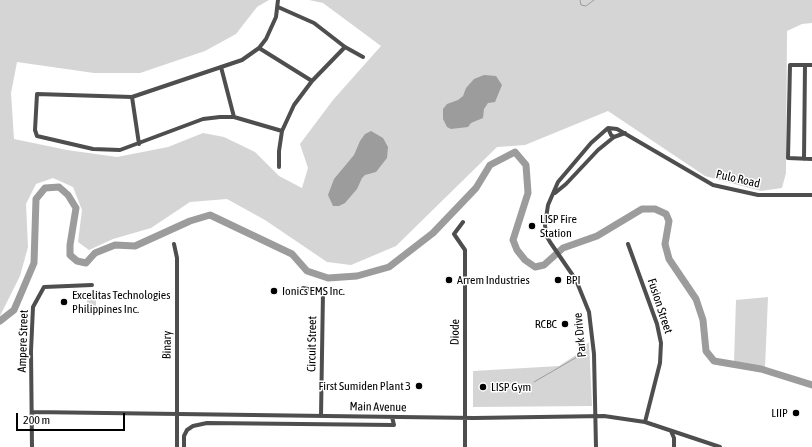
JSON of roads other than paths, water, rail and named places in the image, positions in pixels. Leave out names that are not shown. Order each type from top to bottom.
[{"type":"street","points":[[278,0],[278,7],[272,28],[266,39],[259,48],[242,60],[132,97],[37,94],[34,130],[37,136],[92,149],[120,150],[203,119],[234,117],[282,131]]},
{"type":"street","points":[[278,7],[314,23],[345,47],[363,57]]},
{"type":"street","points":[[279,167],[279,151],[282,131],[294,105],[312,81],[345,47]]},
{"type":"street","points":[[259,48],[271,58],[295,69],[312,81]]},
{"type":"street","points":[[812,65],[790,65],[788,150],[788,158],[812,159]]},
{"type":"street","points":[[804,159],[806,65]]},
{"type":"street","points":[[221,67],[234,117]]},
{"type":"street","points":[[132,97],[139,144]]},
{"type":"street","points":[[614,137],[611,135],[608,128],[617,129],[625,133]]},
{"type":"street","name":"Park Drive","points":[[596,447],[594,416],[594,354],[589,312],[576,280],[546,235],[545,220],[548,205],[565,173],[608,128]]},
{"type":"street","name":"Park Drive","points":[[554,193],[566,184],[598,150],[614,137],[625,133]]},
{"type":"street","name":"Pulo Road","points":[[625,133],[705,182],[713,185],[758,195],[812,196]]},
{"type":"street","points":[[594,141],[598,150]]},
{"type":"street","name":"Diode","points":[[463,222],[454,234],[465,250],[466,447]]},
{"type":"street","name":"Binary","points":[[174,244],[177,258],[177,447]]},
{"type":"street","name":"Fusion Street","points":[[628,244],[657,324],[661,343],[660,362],[645,422]]},
{"type":"street","name":"Ampere Street","points":[[32,447],[32,314],[37,298],[44,287],[92,285]]},
{"type":"street","name":"Circuit Street","points":[[303,288],[323,292],[321,416]]},
{"type":"street","name":"Main Avenue","points":[[32,412],[466,418],[622,417],[645,422],[720,447]]},
{"type":"street","points":[[184,447],[184,436],[187,430],[192,426],[207,423],[394,425],[392,417]]},
{"type":"street","points":[[671,431],[674,438],[674,447]]},
{"type":"waterway","points":[[580,0],[581,5],[586,6],[594,0]]},
{"type":"waterway","points":[[0,321],[14,310],[34,263],[36,199],[45,188],[59,187],[68,195],[76,208],[70,245],[70,255],[77,261],[86,263],[95,253],[115,245],[135,246],[190,221],[210,215],[292,254],[307,271],[328,278],[357,276],[389,267],[433,233],[476,188],[490,165],[515,152],[526,165],[528,193],[513,240],[517,250],[525,260],[535,267],[544,265],[563,248],[597,236],[642,209],[655,209],[666,214],[669,221],[665,244],[669,259],[696,299],[703,320],[706,351],[714,361],[761,369],[812,385]]},
{"type":"waterway","points":[[534,382],[577,357],[585,346]]},
{"type":"place","name":"LISP Fire Station","points":[[532,226]]},
{"type":"place","name":"Arrem Industries","points":[[449,280]]},
{"type":"place","name":"BPI","points":[[558,280]]},
{"type":"place","name":"Ionics EMS Inc.","points":[[274,291]]},
{"type":"place","name":"Excelitas Technologies Philippines Inc.","points":[[64,302]]},
{"type":"place","name":"RCBC","points":[[565,324]]},
{"type":"place","name":"First Sumiden Plant 3","points":[[419,386]]},
{"type":"place","name":"LISP Gym","points":[[483,387]]},
{"type":"place","name":"LIIP","points":[[796,413]]}]
